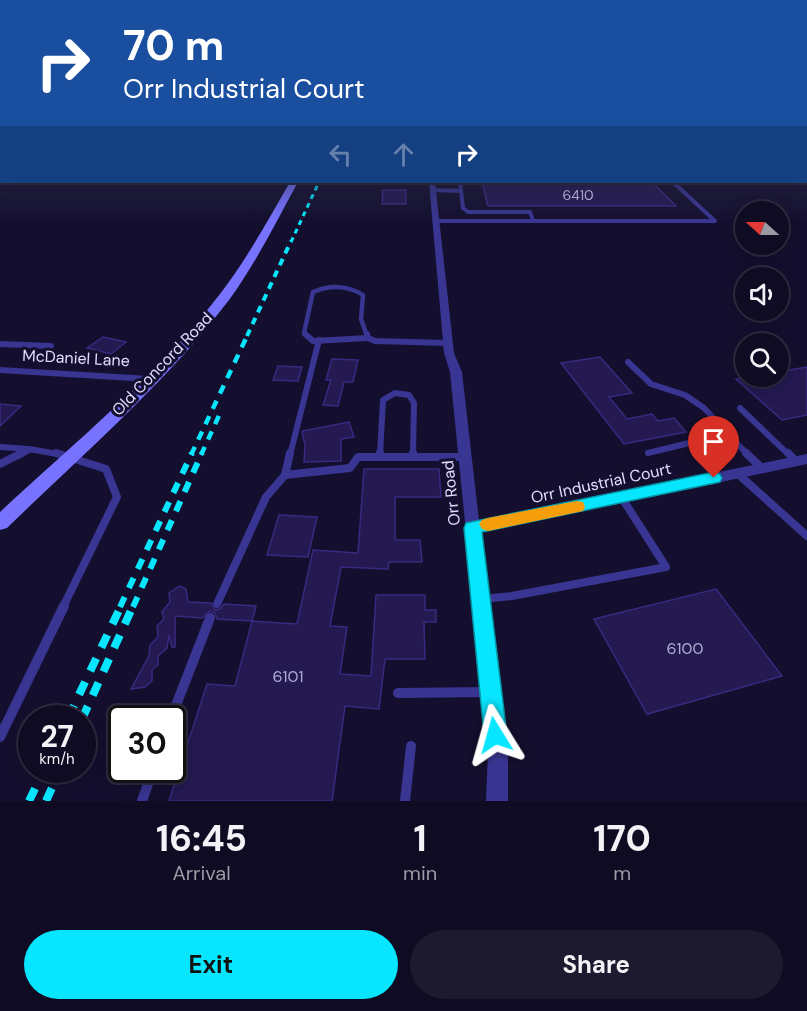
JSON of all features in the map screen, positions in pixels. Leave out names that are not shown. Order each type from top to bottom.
[{"type":"street","name":"Old Concord Road","points":[[0,523],[150,379],[224,298],[242,273],[293,183]]},
{"type":"street","name":"Orr Road","points":[[432,186],[448,344],[456,372],[498,752],[496,801]]},
{"type":"street","name":"McDaniel Lane","points":[[0,370],[150,379]]},
{"type":"street","name":"Orr Industrial Court","points":[[472,528],[801,460]]},
{"type":"lane","points":[[460,183],[463,208],[468,212],[530,212],[533,220]]},
{"type":"lane","points":[[435,221],[716,221],[674,183]]},
{"type":"lane","points":[[432,186],[461,191]]},
{"type":"lane","points":[[468,212],[469,221]]},
{"type":"lane","points":[[368,338],[361,319],[363,295],[358,291],[324,286],[313,292],[304,333],[313,341],[368,338],[375,341],[448,344]]},
{"type":"lane","points":[[217,604],[266,497],[285,475],[319,340]]},
{"type":"lane","points":[[0,344],[51,346]]},
{"type":"lane","points":[[628,362],[651,384],[685,395],[704,408],[726,434],[762,468]]},
{"type":"lane","points":[[380,457],[383,400],[391,394],[400,392],[409,395],[414,403],[413,457]]},
{"type":"lane","points":[[740,408],[801,460]]},
{"type":"lane","points":[[648,453],[726,434]]},
{"type":"lane","points":[[0,447],[33,448],[71,455],[105,469],[117,497],[0,737]]},
{"type":"lane","points":[[0,464],[33,448]]},
{"type":"lane","points":[[285,475],[350,468],[358,457],[465,457]]},
{"type":"lane","points":[[737,473],[807,536]]},
{"type":"lane","points":[[480,599],[512,596],[666,567],[622,498]]},
{"type":"lane","points":[[176,705],[210,618]]},
{"type":"lane","points":[[398,693],[490,692]]},
{"type":"lane","points":[[405,801],[411,746]]},
{"type":"lane","points":[[142,801],[148,783]]},
{"type":"building","points":[[482,183],[653,183],[676,206],[488,206]]},
{"type":"building","points":[[383,190],[406,190],[406,204],[382,204]]},
{"type":"building","points":[[103,337],[126,342],[111,354],[87,348]]},
{"type":"building","points":[[600,357],[632,393],[609,397],[627,419],[652,414],[658,421],[674,418],[686,432],[624,444],[561,363]]},
{"type":"building","points":[[332,359],[358,360],[353,382],[344,382],[338,406],[323,405],[331,380],[326,380]]},
{"type":"building","points":[[278,366],[302,367],[298,381],[273,380]]},
{"type":"building","points":[[807,367],[807,415],[782,420],[745,387],[789,387],[789,370]]},
{"type":"building","points":[[0,404],[21,406],[0,426]]},
{"type":"building","points":[[349,422],[354,437],[341,439],[341,461],[304,462],[305,445],[302,431]]},
{"type":"building","points":[[364,469],[439,469],[441,497],[395,497],[395,540],[420,540],[422,562],[389,562],[388,569],[341,567],[330,626],[347,627],[340,674],[371,676],[376,595],[425,595],[425,610],[436,610],[436,622],[424,622],[425,659],[385,659],[379,709],[345,706],[332,801],[169,801],[175,783],[186,783],[186,749],[207,684],[235,686],[252,621],[297,624],[313,550],[358,553]]},
{"type":"building","points":[[279,515],[317,517],[308,557],[267,555]]},
{"type":"building","points":[[179,586],[186,589],[188,602],[211,603],[215,610],[220,609],[224,604],[256,606],[252,621],[217,619],[215,613],[210,611],[202,618],[175,616],[175,647],[172,647],[169,635],[167,648],[158,656],[158,665],[152,670],[152,681],[145,687],[131,689],[149,656],[150,645],[158,637],[157,626],[164,619],[162,612],[170,602],[169,593]]},
{"type":"building","points":[[716,589],[782,676],[647,714],[594,619]]},
{"type":"railway","points":[[291,242],[319,183]]},
{"type":"railway","points":[[247,336],[291,241]]},
{"type":"railway","points":[[191,455],[248,334]]},
{"type":"railway","points":[[201,455],[222,409]]},
{"type":"railway","points":[[120,607],[192,453]]},
{"type":"railway","points":[[133,607],[202,453]]},
{"type":"railway","points":[[74,705],[121,606]]},
{"type":"railway","points":[[88,705],[133,606]]},
{"type":"railway","points":[[29,801],[38,783]]},
{"type":"railway","points":[[46,801],[54,783]]},
{"type":"slow traffic","points":[[488,524],[577,507]]},
{"type":"route","points":[[495,735],[472,528],[714,478]]}]
